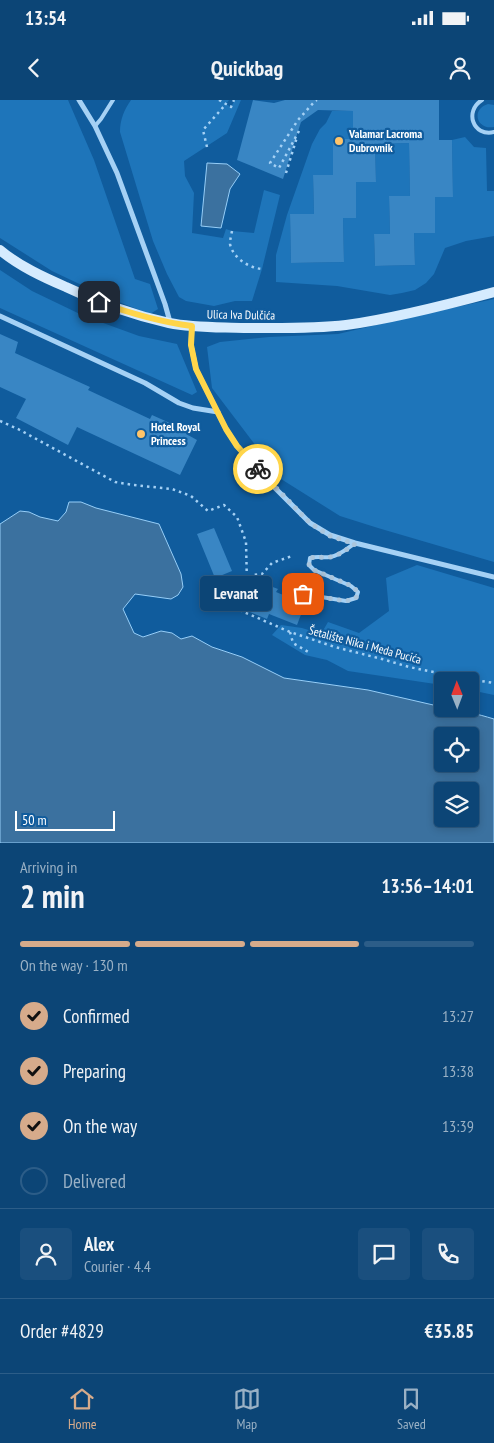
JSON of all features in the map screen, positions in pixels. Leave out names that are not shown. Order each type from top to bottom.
[{"type":"main road","name":"Ulica Iva Dulčića","points":[[0,250],[43,277],[86,297],[141,316],[192,326],[307,328],[346,325],[383,319],[494,292]]},
{"type":"street","points":[[79,100],[95,126],[117,173],[165,304],[170,323]]},
{"type":"street","points":[[0,316],[146,383],[180,403],[193,408],[218,412]]},
{"type":"street","points":[[192,326],[192,358],[196,369],[237,446],[310,523],[330,536],[355,544],[494,577]]},
{"type":"lane","points":[[95,126],[113,100]]},
{"type":"lane","points":[[482,100],[473,110],[473,121],[480,130],[494,132]]},
{"type":"lane","points":[[303,594],[346,601],[356,598],[358,592],[352,586],[314,570],[309,565],[310,558],[316,556],[331,557],[355,544]]},
{"type":"path","points":[[222,101],[231,107],[234,100]]},
{"type":"path","points":[[286,173],[299,131],[279,168],[270,163],[298,120],[317,100]]},
{"type":"path","points":[[207,147],[204,130],[226,104]]},
{"type":"path","points":[[232,232],[231,247],[236,255],[246,264],[255,269],[262,270]]},
{"type":"path","name":"Šetalište Nika i Meda Pucića","points":[[0,421],[115,482],[172,489],[191,496],[208,511],[224,505],[237,516],[246,542],[246,586],[237,609],[290,632],[335,647],[409,667],[494,683]]},
{"type":"path","points":[[246,586],[252,575],[262,574],[272,563],[292,556]]},
{"type":"path","points":[[290,632],[293,643],[310,653]]},
{"type":"shaded area","points":[[0,100],[68,100],[94,160],[135,279],[150,284],[158,309],[150,314],[111,299],[52,271],[0,238]]},
{"type":"shaded area","points":[[131,100],[229,100],[226,104],[231,107],[235,100],[241,100],[227,133],[184,161],[185,176],[194,193],[192,233],[223,238],[226,229],[254,233],[264,190],[280,195],[252,301],[235,301],[214,306],[186,301],[179,297],[153,241],[120,132],[123,115]]},
{"type":"shaded area","points":[[488,104],[494,105],[494,127],[483,125],[478,118],[479,110]]},
{"type":"shaded area","points":[[332,111],[353,111],[353,139],[333,139],[333,175],[313,176],[314,214],[290,215],[291,263],[344,262],[343,218],[356,182],[376,182],[375,144],[409,143],[410,196],[389,197],[390,234],[374,234],[375,266],[415,265],[414,233],[435,232],[435,197],[453,197],[452,140],[465,137],[474,147],[486,148],[487,191],[494,191],[494,236],[466,241],[445,248],[434,274],[426,283],[415,290],[402,293],[390,295],[337,286],[276,282],[276,255],[287,215],[312,144]]},
{"type":"shaded area","points":[[207,163],[227,164],[240,174],[230,189],[221,228],[201,226]]},
{"type":"shaded area","points":[[0,270],[32,291],[84,316],[139,336],[177,344],[197,392],[192,395],[0,308]]},
{"type":"shaded area","points":[[494,299],[494,562],[340,516],[281,479],[212,388],[207,347],[220,342],[269,337],[338,334]]},
{"type":"shaded area","points":[[69,502],[81,502],[96,508],[159,524],[181,574],[183,587],[178,595],[171,599],[135,594],[123,609],[134,633],[143,637],[161,631],[172,633],[181,639],[192,636],[212,647],[242,657],[284,678],[368,690],[434,705],[434,718],[479,718],[479,715],[494,719],[494,843],[0,843],[0,524],[20,511],[58,521],[66,512]]},
{"type":"shaded area","points":[[417,565],[494,588],[494,695],[479,692],[479,672],[434,672],[434,684],[348,671],[327,660],[305,655],[272,635],[281,625],[302,628],[321,634],[328,622],[359,633],[389,611],[386,578]]},
{"type":"building","points":[[253,100],[274,103],[285,100],[439,100],[439,140],[452,140],[453,197],[435,197],[435,233],[414,233],[415,265],[375,266],[374,234],[390,234],[389,196],[410,196],[409,143],[375,144],[376,182],[356,182],[356,218],[343,218],[344,262],[291,263],[290,214],[314,214],[313,175],[333,175],[333,139],[353,139],[353,111],[318,110],[301,122],[283,179],[237,160]]},
{"type":"building","points":[[0,334],[18,342],[15,353],[90,387],[88,390],[150,419],[152,415],[190,432],[188,435],[197,440],[180,475],[77,427],[68,445],[16,418],[26,399],[0,387]]},
{"type":"building","points":[[214,528],[232,571],[215,578],[197,534]]},
{"type":"building","points":[[257,581],[278,589],[276,592],[305,604],[297,625],[269,614],[267,619],[245,610]]},
{"type":"way so far","points":[[258,469],[310,523],[330,536],[355,544],[331,557],[316,556],[310,558],[309,565],[314,570],[352,586],[358,592],[356,598],[346,601],[303,594]]},
{"type":"place","name":"Valamar Lacroma Dubrovnik","points":[[339,141]]},
{"type":"place","name":"Hotel Royal Princess","points":[[141,434]]},
{"type":"place","name":"Levanat","points":[[303,594]]},
{"type":"route","points":[[99,302],[141,316],[192,326],[192,358],[196,369],[226,429],[237,446],[258,469]]}]
